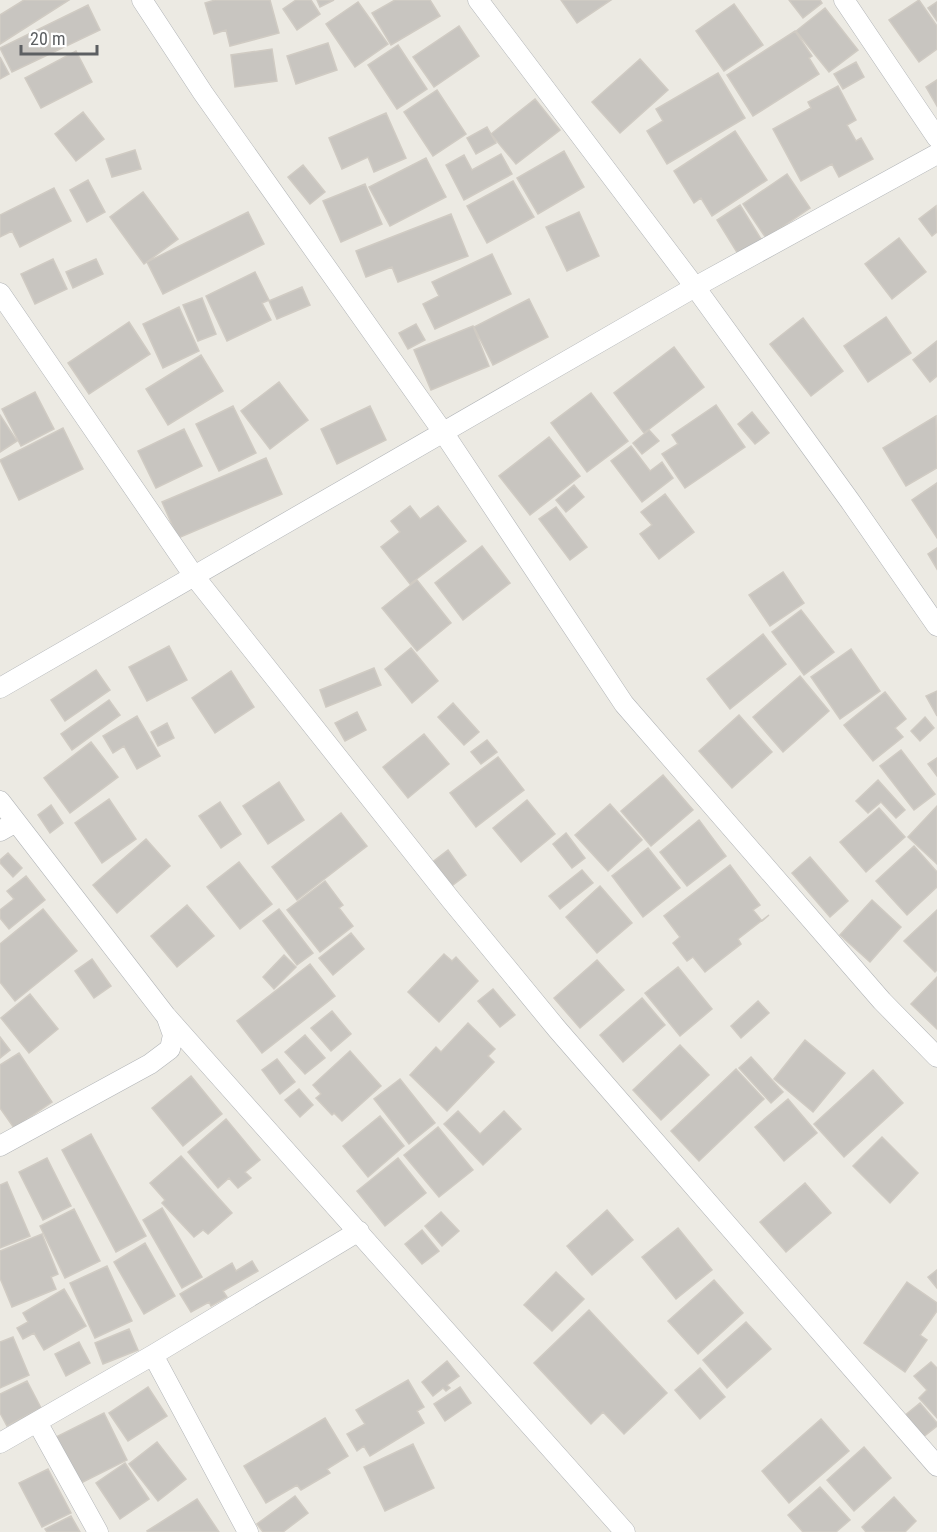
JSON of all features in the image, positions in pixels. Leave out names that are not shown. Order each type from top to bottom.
[{"type":"street","points":[[142,0],[203,93],[444,432],[624,704],[882,1001],[937,1057]]},
{"type":"street","points":[[478,0],[695,287],[850,501],[937,626]]},
{"type":"street","points":[[844,0],[937,138]]},
{"type":"street","points":[[0,688],[695,287],[937,154]]},
{"type":"street","points":[[0,293],[194,576],[451,900],[549,1019],[937,1466]]},
{"type":"street","points":[[0,801],[8,826],[166,1016],[625,1532]]},
{"type":"street","points":[[0,1146],[150,1064],[170,1049],[173,1035],[166,1016]]},
{"type":"street","points":[[0,1443],[153,1355],[359,1231]]},
{"type":"street","points":[[153,1355],[248,1532]]},
{"type":"street","points":[[37,1422],[98,1532]]},
{"type":"building","points":[[24,0],[69,0],[0,44],[0,15]]},
{"type":"building","points":[[215,0],[270,0],[279,33],[230,46],[226,30],[214,34],[205,3]]},
{"type":"building","points":[[296,0],[311,0],[320,14],[297,30],[283,9]]},
{"type":"building","points":[[317,0],[334,0],[320,7]]},
{"type":"building","points":[[395,0],[430,0],[440,16],[391,45],[372,13]]},
{"type":"building","points":[[561,0],[611,0],[577,23]]},
{"type":"building","points":[[789,0],[820,0],[822,3],[803,18]]},
{"type":"building","points":[[919,0],[937,26],[937,49],[919,62],[889,20]]},
{"type":"building","points":[[358,2],[388,44],[355,67],[326,24]]},
{"type":"building","points":[[937,2],[937,21],[928,8]]},
{"type":"building","points":[[734,4],[763,45],[724,71],[696,31]]},
{"type":"building","points":[[88,5],[100,30],[12,72],[0,48]]},
{"type":"building","points":[[825,8],[858,50],[829,72],[796,31]]},
{"type":"building","points":[[459,26],[479,56],[434,87],[413,57]]},
{"type":"building","points":[[795,31],[812,56],[809,58],[819,74],[753,116],[727,75]]},
{"type":"building","points":[[328,43],[337,70],[296,84],[287,56]]},
{"type":"building","points":[[398,45],[427,89],[397,109],[368,65]]},
{"type":"building","points":[[272,49],[277,81],[235,87],[231,55]]},
{"type":"building","points":[[76,51],[92,82],[41,108],[25,78]]},
{"type":"building","points":[[0,57],[9,74],[0,79]]},
{"type":"building","points":[[640,59],[668,90],[620,133],[592,102]]},
{"type":"building","points":[[856,62],[864,77],[843,89],[834,74]]},
{"type":"building","points":[[718,73],[745,118],[667,164],[647,131],[663,121],[656,109]]},
{"type":"building","points":[[937,80],[937,106],[926,87]]},
{"type":"building","points":[[838,86],[856,120],[847,125],[856,141],[861,138],[873,159],[839,177],[832,164],[801,181],[773,129],[811,108],[808,102]]},
{"type":"building","points":[[437,90],[466,134],[433,156],[404,112]]},
{"type":"building","points":[[535,99],[560,130],[516,164],[491,134]]},
{"type":"building","points":[[83,112],[104,139],[76,161],[55,134]]},
{"type":"building","points":[[386,113],[406,158],[374,172],[368,157],[342,169],[329,138]]},
{"type":"building","points":[[487,127],[496,143],[476,154],[467,138]]},
{"type":"building","points":[[735,131],[767,180],[712,216],[701,198],[694,203],[674,171]]},
{"type":"building","points":[[135,150],[141,169],[112,177],[106,159]]},
{"type":"building","points":[[564,151],[584,187],[538,214],[517,178]]},
{"type":"building","points":[[501,154],[512,174],[464,200],[446,165],[464,155],[472,170]]},
{"type":"building","points":[[426,158],[446,197],[390,226],[369,187]]},
{"type":"building","points":[[303,165],[325,192],[310,204],[288,177]]},
{"type":"building","points":[[787,174],[810,208],[766,238],[743,204]]},
{"type":"building","points":[[88,180],[105,212],[87,222],[70,190]]},
{"type":"building","points":[[513,181],[534,217],[487,243],[467,206]]},
{"type":"building","points":[[365,184],[382,224],[341,242],[323,201]]},
{"type":"building","points":[[54,188],[71,221],[20,247],[12,231],[0,237],[0,215]]},
{"type":"building","points":[[143,192],[178,239],[144,264],[110,217]]},
{"type":"building","points":[[740,205],[761,239],[738,254],[717,220]]},
{"type":"building","points":[[936,206],[937,232],[932,236],[919,219]]},
{"type":"building","points":[[248,212],[264,244],[163,294],[147,262]]},
{"type":"building","points":[[579,212],[599,256],[567,271],[546,227]]},
{"type":"building","points":[[451,214],[468,256],[398,282],[392,267],[366,277],[356,251]]},
{"type":"building","points":[[899,238],[926,272],[892,299],[865,264]]},
{"type":"building","points":[[492,254],[511,294],[435,329],[423,304],[439,296],[432,282]]},
{"type":"building","points":[[53,259],[67,289],[35,304],[21,274]]},
{"type":"building","points":[[96,259],[103,274],[73,288],[66,272]]},
{"type":"building","points":[[255,272],[269,300],[262,303],[271,320],[227,341],[206,296]]},
{"type":"building","points":[[302,287],[310,305],[277,319],[269,301]]},
{"type":"building","points":[[202,298],[216,334],[198,341],[183,305]]},
{"type":"building","points":[[529,299],[548,337],[493,365],[474,327]]},
{"type":"building","points":[[179,307],[199,351],[163,368],[143,324]]},
{"type":"building","points":[[886,317],[911,353],[868,382],[844,346]]},
{"type":"building","points":[[803,318],[843,371],[811,396],[770,344]]},
{"type":"building","points":[[129,322],[150,354],[89,394],[68,363]]},
{"type":"building","points":[[416,324],[425,340],[408,349],[399,333]]},
{"type":"building","points":[[473,326],[489,366],[431,390],[414,350]]},
{"type":"building","points":[[937,341],[937,376],[930,382],[913,360]]},
{"type":"building","points":[[674,347],[704,387],[644,433],[614,393]]},
{"type":"building","points":[[201,355],[223,391],[168,425],[146,389]]},
{"type":"building","points":[[279,382],[308,420],[270,449],[241,411]]},
{"type":"building","points":[[35,392],[54,429],[21,446],[2,409]]},
{"type":"building","points":[[591,393],[628,441],[587,472],[551,423]]},
{"type":"building","points":[[716,405],[745,447],[685,488],[662,454],[678,444],[672,435]]},
{"type":"building","points":[[233,406],[256,453],[219,471],[196,424]]},
{"type":"building","points":[[370,406],[386,440],[337,464],[321,429]]},
{"type":"building","points":[[752,412],[769,433],[755,444],[738,424]]},
{"type":"building","points":[[0,415],[17,441],[0,452]]},
{"type":"building","points":[[936,416],[937,468],[906,486],[883,448]]},
{"type":"building","points":[[63,428],[83,469],[19,500],[0,460]]},
{"type":"building","points":[[184,429],[202,466],[156,488],[138,451]]},
{"type":"building","points":[[649,430],[659,441],[642,454],[633,443]]},
{"type":"building","points":[[549,437],[580,476],[530,515],[499,476]]},
{"type":"building","points":[[631,446],[650,471],[662,462],[673,478],[642,502],[611,461]]},
{"type":"building","points":[[266,458],[282,494],[178,538],[162,502]]},
{"type":"building","points":[[937,483],[937,538],[912,500]]},
{"type":"building","points":[[574,485],[584,497],[566,512],[556,500]]},
{"type":"building","points":[[665,494],[694,532],[659,559],[640,534],[652,525],[641,512]]},
{"type":"building","points":[[410,506],[420,519],[438,506],[466,541],[410,584],[381,547],[400,532],[391,521]]},
{"type":"building","points":[[556,507],[587,547],[570,560],[539,519]]},
{"type":"building","points":[[482,546],[510,583],[463,620],[435,583]]},
{"type":"building","points":[[937,548],[937,569],[928,554]]},
{"type":"building","points":[[783,572],[804,603],[770,626],[749,595]]},
{"type":"building","points":[[417,580],[451,623],[417,651],[382,608]]},
{"type":"building","points":[[801,610],[834,652],[804,675],[772,632]]},
{"type":"building","points":[[763,634],[786,664],[730,709],[707,679]]},
{"type":"building","points":[[169,646],[187,680],[147,701],[129,667]]},
{"type":"building","points":[[411,648],[438,681],[412,703],[385,669]]},
{"type":"building","points":[[851,649],[880,691],[840,719],[811,677]]},
{"type":"building","points":[[374,668],[381,685],[326,707],[320,690]]},
{"type":"building","points":[[96,670],[110,690],[65,721],[51,700]]},
{"type":"building","points":[[231,671],[254,707],[215,733],[192,698]]},
{"type":"building","points":[[800,676],[829,711],[783,752],[753,717]]},
{"type":"building","points":[[937,691],[937,716],[926,696]]},
{"type":"building","points":[[885,692],[906,719],[895,728],[903,737],[873,761],[844,725]]},
{"type":"building","points":[[109,700],[120,715],[72,750],[61,734]]},
{"type":"building","points":[[453,703],[479,732],[464,745],[438,717]]},
{"type":"building","points":[[357,712],[366,730],[345,741],[335,723]]},
{"type":"building","points":[[739,715],[772,752],[732,788],[699,751]]},
{"type":"building","points":[[137,716],[160,756],[137,769],[124,746],[113,753],[103,736]]},
{"type":"building","points":[[925,717],[934,728],[920,741],[911,731]]},
{"type":"building","points":[[167,723],[174,738],[158,746],[151,732]]},
{"type":"building","points":[[424,734],[449,764],[408,798],[383,767]]},
{"type":"building","points":[[487,740],[497,752],[481,764],[471,752]]},
{"type":"building","points":[[91,742],[118,777],[70,813],[44,778]]},
{"type":"building","points":[[901,750],[935,794],[914,810],[880,766]]},
{"type":"building","points":[[498,757],[524,790],[476,827],[450,793]]},
{"type":"building","points":[[937,758],[937,776],[928,764]]},
{"type":"building","points":[[663,775],[693,810],[651,846],[621,811]]},
{"type":"building","points":[[878,780],[905,810],[896,818],[881,802],[868,813],[856,801]]},
{"type":"building","points":[[279,782],[304,820],[268,844],[243,806]]},
{"type":"building","points":[[109,799],[136,839],[102,863],[75,823]]},
{"type":"building","points":[[527,800],[555,834],[521,862],[493,828]]},
{"type":"building","points":[[220,802],[241,834],[221,848],[199,816]]},
{"type":"building","points":[[610,804],[642,840],[608,871],[575,835]]},
{"type":"building","points":[[51,805],[63,823],[50,833],[38,815]]},
{"type":"building","points":[[937,806],[937,864],[908,837]]},
{"type":"building","points":[[879,808],[905,837],[866,872],[840,842]]},
{"type":"building","points":[[341,813],[367,846],[297,900],[272,867]]},
{"type":"building","points":[[699,820],[726,856],[687,886],[660,852]]},
{"type":"building","points":[[566,833],[585,858],[572,868],[553,844]]},
{"type":"building","points":[[146,839],[170,866],[117,913],[93,885]]},
{"type":"building","points":[[914,846],[937,872],[937,887],[907,915],[876,881]]},
{"type":"building","points":[[648,848],[680,888],[643,917],[612,876]]},
{"type":"building","points":[[448,850],[466,875],[449,888],[430,864]]},
{"type":"building","points":[[8,853],[22,868],[13,877],[0,863],[0,860]]},
{"type":"building","points":[[810,857],[848,901],[830,917],[792,873]]},
{"type":"building","points":[[239,862],[272,904],[240,929],[207,887]]},
{"type":"building","points":[[730,865],[760,905],[753,910],[762,921],[738,939],[741,944],[705,972],[693,957],[687,961],[673,943],[680,937],[664,916]]},
{"type":"building","points":[[582,870],[593,883],[560,909],[549,896]]},
{"type":"building","points":[[26,876],[45,900],[9,929],[0,918],[0,910],[14,899],[7,891]]},
{"type":"building","points":[[325,881],[343,905],[339,908],[353,926],[320,952],[287,910]]},
{"type":"building","points":[[600,886],[632,923],[597,953],[566,917]]},
{"type":"building","points":[[872,900],[901,927],[870,962],[840,935]]},
{"type":"building","points":[[187,905],[214,936],[177,967],[151,936]]},
{"type":"building","points":[[43,909],[77,951],[15,1001],[0,982],[0,944]]},
{"type":"building","points":[[279,909],[313,953],[297,965],[263,921]]},
{"type":"building","points":[[937,910],[937,970],[935,972],[904,941]]},
{"type":"building","points":[[351,933],[364,949],[333,975],[319,958]]},
{"type":"building","points":[[444,954],[452,961],[456,957],[478,981],[439,1022],[408,992]]},
{"type":"building","points":[[284,955],[296,967],[274,989],[263,977]]},
{"type":"building","points":[[92,959],[111,986],[94,998],[75,971]]},
{"type":"building","points":[[597,960],[624,990],[580,1028],[554,998]]},
{"type":"building","points":[[310,964],[335,996],[262,1053],[237,1021]]},
{"type":"building","points":[[678,967],[712,1009],[680,1036],[645,993]]},
{"type":"building","points":[[937,977],[937,1029],[911,1004]]},
{"type":"building","points":[[493,989],[515,1015],[500,1027],[478,1001]]},
{"type":"building","points":[[30,994],[58,1029],[29,1053],[1,1018]]},
{"type":"building","points":[[642,998],[665,1025],[623,1062],[600,1035]]},
{"type":"building","points":[[758,1001],[769,1013],[741,1038],[731,1026]]},
{"type":"building","points":[[332,1011],[351,1034],[331,1051],[311,1028]]},
{"type":"building","points":[[468,1023],[495,1049],[488,1056],[494,1062],[447,1111],[410,1075],[436,1047],[441,1052]]},
{"type":"building","points":[[305,1035],[325,1058],[305,1074],[285,1052]]},
{"type":"building","points":[[0,1037],[10,1050],[0,1058]]},
{"type":"building","points":[[805,1040],[845,1073],[813,1112],[774,1079]]},
{"type":"building","points":[[680,1045],[709,1075],[661,1120],[633,1090]]},
{"type":"building","points":[[350,1051],[381,1086],[342,1121],[334,1113],[332,1115],[316,1098],[321,1094],[313,1085]]},
{"type":"building","points":[[19,1053],[52,1102],[14,1128],[0,1108],[0,1065]]},
{"type":"building","points":[[751,1057],[783,1092],[771,1103],[739,1068]]},
{"type":"building","points":[[277,1059],[295,1082],[280,1094],[262,1070]]},
{"type":"building","points":[[736,1069],[764,1099],[699,1161],[671,1131]]},
{"type":"building","points":[[873,1070],[903,1103],[844,1157],[814,1124]]},
{"type":"building","points":[[191,1076],[222,1114],[183,1146],[152,1108]]},
{"type":"building","points":[[400,1079],[435,1123],[409,1144],[374,1099]]},
{"type":"building","points":[[299,1089],[313,1105],[300,1117],[285,1100]]},
{"type":"building","points":[[788,1099],[817,1133],[784,1161],[755,1127]]},
{"type":"building","points":[[458,1111],[480,1134],[504,1111],[521,1129],[483,1165],[444,1124]]},
{"type":"building","points":[[380,1116],[404,1146],[368,1177],[343,1146]]},
{"type":"building","points":[[226,1119],[260,1160],[245,1172],[251,1178],[238,1188],[229,1178],[218,1188],[188,1152]]},
{"type":"building","points":[[438,1127],[473,1170],[439,1197],[404,1155]]},
{"type":"building","points":[[91,1134],[146,1236],[116,1252],[62,1150]]},
{"type":"building","points":[[882,1137],[918,1173],[890,1203],[853,1166]]},
{"type":"building","points":[[181,1156],[232,1213],[208,1234],[203,1230],[194,1237],[162,1203],[165,1200],[150,1183]]},
{"type":"building","points":[[47,1158],[71,1206],[43,1220],[19,1172]]},
{"type":"building","points":[[398,1158],[426,1193],[385,1226],[357,1191]]},
{"type":"building","points":[[7,1182],[30,1236],[0,1248],[0,1185]]},
{"type":"building","points":[[805,1183],[831,1213],[786,1252],[760,1222]]},
{"type":"building","points":[[162,1208],[202,1277],[182,1288],[143,1220]]},
{"type":"building","points":[[74,1209],[100,1261],[65,1278],[40,1226]]},
{"type":"building","points":[[607,1210],[633,1240],[592,1275],[567,1246]]},
{"type":"building","points":[[441,1212],[459,1231],[442,1246],[425,1226]]},
{"type":"building","points":[[678,1228],[712,1270],[676,1299],[642,1257]]},
{"type":"building","points":[[422,1230],[439,1251],[422,1264],[405,1244]]},
{"type":"building","points":[[42,1234],[58,1274],[51,1277],[56,1289],[12,1307],[0,1278],[0,1251]]},
{"type":"building","points":[[145,1243],[175,1296],[144,1314],[114,1262]]},
{"type":"building","points":[[252,1261],[258,1271],[223,1291],[227,1297],[211,1306],[209,1302],[191,1312],[180,1294],[232,1263],[236,1271]]},
{"type":"building","points":[[107,1266],[132,1321],[95,1338],[70,1283]]},
{"type":"building","points":[[937,1270],[937,1288],[928,1277]]},
{"type":"building","points":[[556,1272],[584,1299],[552,1331],[524,1305]]},
{"type":"building","points":[[714,1280],[743,1313],[698,1354],[668,1321]]},
{"type":"building","points":[[907,1282],[937,1303],[937,1311],[920,1335],[927,1340],[905,1372],[864,1343]]},
{"type":"building","points":[[64,1289],[86,1326],[44,1350],[34,1333],[23,1339],[17,1328],[28,1322],[23,1313]]},
{"type":"building","points":[[589,1310],[667,1393],[624,1434],[603,1412],[591,1424],[534,1363]]},
{"type":"building","points":[[746,1322],[771,1349],[727,1388],[703,1360]]},
{"type":"building","points":[[129,1329],[138,1350],[103,1364],[95,1343]]},
{"type":"building","points":[[13,1337],[29,1375],[0,1388],[0,1342]]},
{"type":"building","points":[[79,1342],[90,1363],[66,1376],[55,1354]]},
{"type":"building","points":[[447,1361],[459,1376],[447,1385],[450,1388],[446,1391],[443,1388],[433,1396],[422,1382]]},
{"type":"building","points":[[931,1362],[937,1368],[937,1418],[919,1398],[927,1390],[914,1376]]},
{"type":"building","points":[[700,1368],[725,1397],[700,1419],[675,1390]]},
{"type":"building","points":[[408,1380],[424,1407],[417,1411],[424,1423],[370,1456],[364,1446],[357,1451],[347,1434],[365,1424],[356,1410]]},
{"type":"building","points":[[27,1381],[41,1408],[7,1426],[0,1413],[0,1394]]},
{"type":"building","points":[[148,1387],[167,1416],[128,1441],[109,1413]]},
{"type":"building","points":[[460,1387],[471,1403],[445,1421],[434,1404]]},
{"type":"building","points":[[920,1403],[937,1423],[937,1426],[922,1438],[904,1416]]},
{"type":"building","points":[[104,1413],[127,1460],[77,1485],[54,1438]]},
{"type":"building","points":[[325,1418],[348,1456],[327,1469],[330,1473],[301,1490],[297,1485],[266,1503],[244,1466]]},
{"type":"building","points":[[821,1419],[849,1451],[789,1503],[762,1471]]},
{"type":"building","points":[[157,1442],[186,1479],[158,1501],[129,1464]]},
{"type":"building","points":[[413,1444],[434,1488],[385,1511],[364,1467]]},
{"type":"building","points":[[864,1447],[891,1478],[854,1511],[827,1480]]},
{"type":"building","points":[[125,1463],[149,1499],[120,1519],[96,1483]]},
{"type":"building","points":[[48,1469],[71,1513],[42,1527],[19,1483]]},
{"type":"building","points":[[820,1487],[850,1520],[836,1532],[803,1532],[788,1515]]},
{"type":"building","points":[[295,1496],[308,1513],[283,1532],[263,1532],[257,1524]]},
{"type":"building","points":[[894,1497],[916,1521],[905,1532],[866,1532],[862,1527]]},
{"type":"building","points":[[197,1499],[219,1532],[147,1531]]},
{"type":"building","points":[[71,1516],[80,1532],[47,1532],[45,1529]]}]
